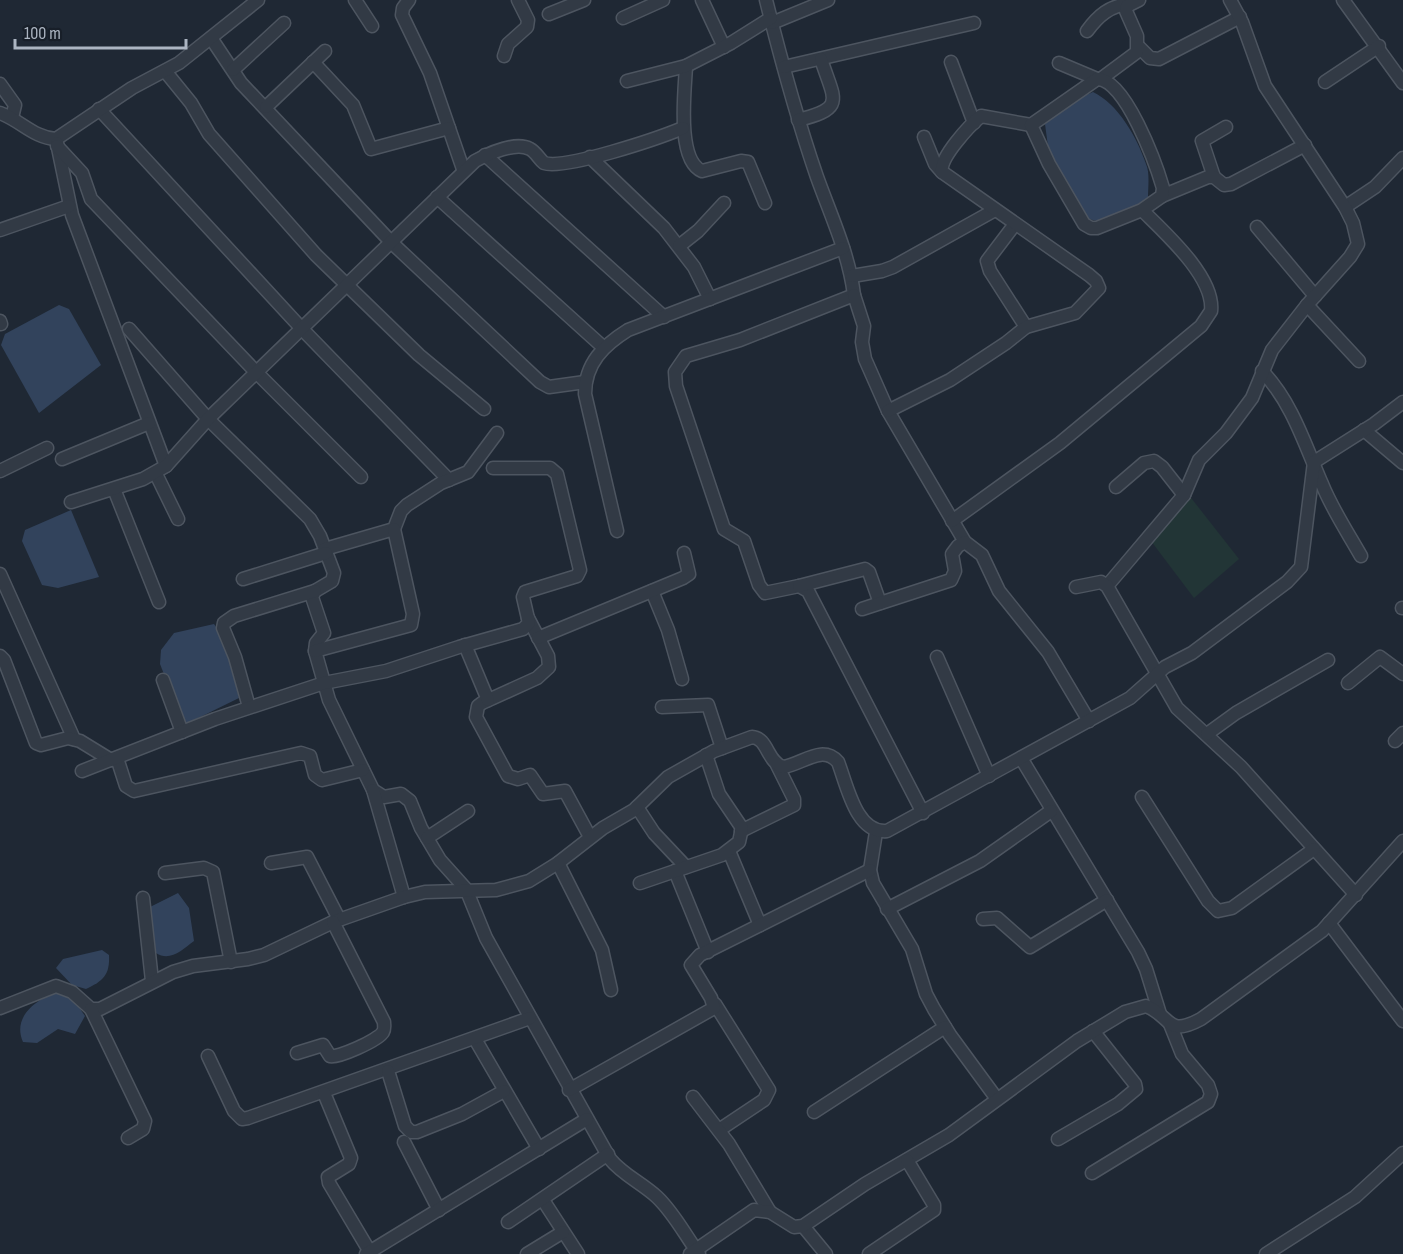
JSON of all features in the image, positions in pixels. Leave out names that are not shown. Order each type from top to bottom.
[{"type":"street","points":[[57,143],[99,109],[165,71],[258,0]]},
{"type":"street","points":[[355,0],[372,26]]},
{"type":"street","points":[[409,0],[403,8],[402,15],[430,73],[463,169]]},
{"type":"street","points":[[504,56],[508,44],[527,27],[528,20],[518,0]]},
{"type":"street","points":[[549,14],[584,0]]},
{"type":"street","points":[[623,18],[663,0]]},
{"type":"street","points":[[702,0],[724,47]]},
{"type":"street","points":[[766,0],[798,120],[852,276],[854,295],[864,326],[862,342],[865,359],[888,411],[965,542],[982,555],[999,591],[1048,652],[1089,722]]},
{"type":"street","points":[[627,81],[686,66],[771,20],[828,0]]},
{"type":"street","points":[[1107,586],[1184,495],[1199,460],[1240,416],[1251,398],[1272,350],[1311,300],[1356,250],[1357,236],[1345,207],[1265,86],[1239,17],[1230,0]]},
{"type":"street","points":[[1343,0],[1379,46],[1403,82]]},
{"type":"street","points":[[1134,2],[1126,8],[1126,15],[1137,36],[1139,47],[1150,58],[1159,59],[1239,17]]},
{"type":"street","points":[[1087,31],[1104,13],[1116,6],[1134,2]]},
{"type":"street","points":[[233,70],[284,23]]},
{"type":"street","points":[[784,67],[974,23]]},
{"type":"street","points":[[211,38],[241,83],[392,243],[540,382],[549,387],[585,382]]},
{"type":"street","points":[[1325,82],[1379,46]]},
{"type":"street","points":[[942,172],[942,163],[974,123],[984,115],[1031,125],[1132,57],[1139,47]]},
{"type":"street","points":[[266,107],[325,51]]},
{"type":"street","points":[[798,120],[824,114],[832,105],[833,98],[821,59]]},
{"type":"street","points":[[313,62],[353,105],[371,149],[449,128]]},
{"type":"street","points":[[951,62],[974,123]]},
{"type":"street","points":[[1059,63],[1100,79],[1122,96],[1141,130],[1161,178],[1163,188],[1161,196]]},
{"type":"street","points":[[686,66],[683,128],[696,167],[702,171],[741,160],[748,162],[765,203]]},
{"type":"street","points":[[165,71],[191,103],[209,134],[347,287],[419,355],[483,409]]},
{"type":"street","points":[[0,84],[15,105],[6,116],[37,135],[57,143],[82,173],[91,199],[257,373],[361,477]]},
{"type":"street","points":[[99,109],[303,330],[449,480]]},
{"type":"street","points":[[1031,125],[1049,164],[1084,224],[1091,228],[1097,228],[1142,210],[1161,196],[1208,177],[1214,177]]},
{"type":"street","points":[[1226,127],[1202,141],[1214,177],[1224,185],[1231,184],[1305,146]]},
{"type":"street","points":[[71,502],[114,489],[161,470],[208,419],[392,243],[463,169],[485,155],[523,147],[529,148],[549,164],[625,149],[683,128]]},
{"type":"street","points":[[888,411],[950,380],[1026,327],[1068,317],[1099,288],[1089,275],[942,172],[935,164],[924,137]]},
{"type":"street","points":[[57,143],[69,206],[149,423],[161,470],[178,519]]},
{"type":"street","points":[[485,155],[664,317]]},
{"type":"street","points":[[590,157],[679,246],[710,299]]},
{"type":"street","points":[[1345,207],[1375,187],[1403,158]]},
{"type":"street","points":[[437,197],[603,347]]},
{"type":"street","points":[[679,246],[698,231],[724,202]]},
{"type":"street","points":[[0,230],[69,206]]},
{"type":"street","points":[[852,276],[882,272],[893,267],[995,210]]},
{"type":"street","points":[[952,521],[1060,443],[1208,318],[1212,305],[1209,295],[1188,258],[1142,210]]},
{"type":"street","points":[[1016,224],[987,261],[990,271],[1026,327]]},
{"type":"street","points":[[1257,227],[1359,360]]},
{"type":"street","points":[[617,531],[590,419],[585,382],[603,347],[628,330],[843,248]]},
{"type":"street","points":[[854,295],[740,340],[686,356],[675,372],[676,386],[724,529],[744,541],[759,585],[765,593],[865,569],[869,572],[880,603]]},
{"type":"street","points":[[129,330],[208,419],[310,519],[326,551],[334,578],[328,584],[315,591],[234,616],[224,623],[223,628],[235,657],[249,707]]},
{"type":"street","points":[[1262,370],[1286,403],[1314,462],[1321,484],[1361,556]]},
{"type":"street","points":[[1314,462],[1402,404]]},
{"type":"street","points":[[63,459],[149,423]]},
{"type":"street","points":[[1364,430],[1403,463]]},
{"type":"street","points":[[315,651],[411,625],[413,614],[394,529],[401,511],[407,505],[473,466],[497,433]]},
{"type":"street","points":[[0,471],[47,448]]},
{"type":"street","points":[[1116,487],[1144,463],[1154,461],[1162,467],[1184,495]]},
{"type":"street","points":[[777,765],[790,766],[824,753],[832,755],[838,762],[857,811],[866,825],[876,832],[887,831],[1089,722],[1130,698],[1165,667],[1192,653],[1287,582],[1301,567],[1314,462]]},
{"type":"street","points":[[493,468],[550,468],[557,474],[580,570],[578,576],[525,592],[523,597],[528,618],[550,663],[544,673],[478,706],[476,717],[508,776],[518,779],[530,775],[543,794],[565,791],[590,837]]},
{"type":"street","points":[[114,489],[159,602]]},
{"type":"street","points":[[243,579],[394,529]]},
{"type":"street","points":[[862,609],[951,580],[955,570],[952,554],[965,542]]},
{"type":"street","points":[[538,638],[689,574],[684,553]]},
{"type":"street","points":[[0,574],[74,739]]},
{"type":"street","points":[[1076,587],[1101,582],[1107,586],[1116,597],[1177,708],[1241,767],[1356,895]]},
{"type":"street","points":[[799,586],[804,587],[811,596],[923,813]]},
{"type":"street","points":[[315,591],[312,597],[324,633],[316,643],[315,651],[324,683],[336,716],[373,790],[404,897]]},
{"type":"street","points":[[652,591],[668,630],[682,679]]},
{"type":"street","points":[[82,771],[249,707],[324,683],[386,671],[465,645],[518,632],[527,626],[528,618]]},
{"type":"street","points":[[465,645],[488,700]]},
{"type":"street","points":[[0,656],[4,660],[36,743],[41,745],[62,739],[74,739],[114,759],[126,786],[134,791],[301,753],[310,756],[315,775],[322,780],[363,770]]},
{"type":"street","points":[[937,657],[988,776]]},
{"type":"street","points":[[1348,684],[1380,657],[1403,674]]},
{"type":"street","points":[[1206,734],[1236,713],[1328,660]]},
{"type":"street","points":[[163,680],[182,732]]},
{"type":"street","points":[[662,707],[697,703],[708,705],[722,748]]},
{"type":"street","points":[[91,1009],[109,1006],[152,981],[193,966],[231,962],[264,955],[336,921],[404,897],[425,892],[511,888],[529,881],[558,863],[590,837],[638,807],[668,777],[706,755],[757,737],[777,765],[794,799],[794,805],[741,831]]},
{"type":"street","points":[[640,883],[729,851],[739,842],[740,824],[719,794],[706,755]]},
{"type":"street","points":[[1021,758],[1146,969],[1166,1021],[1182,1054],[1208,1085],[1211,1094],[1208,1102],[1092,1173]]},
{"type":"street","points":[[373,790],[384,797],[401,794],[406,796],[426,838],[440,860],[466,889],[486,938],[569,1090],[608,1154],[618,1169],[649,1191],[669,1209],[695,1253],[754,1210],[770,1212],[794,1227],[803,1226],[949,1135],[1053,1056],[1138,1006],[1152,1008],[1178,1028],[1186,1027],[1201,1019],[1329,923],[1403,841]]},
{"type":"street","points":[[1142,797],[1208,902],[1218,911],[1232,908],[1314,849]]},
{"type":"street","points":[[638,807],[681,869],[708,952]]},
{"type":"street","points":[[887,909],[980,861],[1051,810]]},
{"type":"street","points":[[426,838],[468,811]]},
{"type":"street","points":[[876,832],[870,870],[873,883],[908,941],[926,994],[945,1027],[997,1099]]},
{"type":"street","points":[[729,851],[760,925]]},
{"type":"street","points":[[271,863],[307,856],[384,1022],[384,1028],[378,1036],[338,1058],[330,1056],[323,1045],[297,1053]]},
{"type":"street","points":[[558,863],[602,950],[611,990]]},
{"type":"street","points":[[165,873],[204,868],[213,872],[231,962]]},
{"type":"street","points":[[719,1130],[764,1100],[769,1090],[691,965],[693,961],[870,870]]},
{"type":"street","points":[[143,898],[152,981]]},
{"type":"street","points":[[983,919],[997,918],[1030,947],[1107,900]]},
{"type":"street","points":[[1329,923],[1403,1021]]},
{"type":"street","points":[[0,1008],[56,986],[72,992],[91,1009],[145,1121],[143,1129],[128,1138]]},
{"type":"street","points":[[569,1090],[710,1011],[715,1004]]},
{"type":"street","points":[[208,1056],[234,1111],[242,1119],[388,1071],[530,1018]]},
{"type":"street","points":[[814,1112],[945,1027]]},
{"type":"street","points":[[1058,1139],[1111,1109],[1136,1089],[1135,1083],[1093,1031]]},
{"type":"street","points":[[475,1039],[539,1149]]},
{"type":"street","points":[[388,1071],[405,1126],[411,1132],[417,1132],[462,1113],[504,1091]]},
{"type":"street","points":[[324,1093],[351,1158],[349,1164],[328,1177],[329,1183],[368,1253],[587,1119]]},
{"type":"street","points":[[693,1097],[719,1130],[770,1212]]},
{"type":"street","points":[[404,1142],[439,1210]]},
{"type":"street","points":[[1266,1254],[1355,1197],[1403,1153]]},
{"type":"street","points":[[508,1222],[608,1154]]},
{"type":"street","points":[[869,1254],[934,1210],[934,1205],[907,1160]]},
{"type":"street","points":[[543,1200],[578,1254]]},
{"type":"street","points":[[803,1226],[826,1254]]},
{"type":"street","points":[[527,1254],[563,1232]]},
{"type":"shaded area","points":[[1188,494],[1239,559],[1194,598],[1148,537]]},
{"type":"water","points":[[1093,92],[1111,105],[1126,122],[1148,172],[1148,197],[1116,218],[1098,221],[1080,214],[1049,154],[1045,124],[1064,105]]},
{"type":"water","points":[[59,305],[69,309],[101,365],[39,413],[1,345],[5,334]]},
{"type":"water","points":[[71,510],[99,577],[58,588],[42,585],[22,541],[25,530]]},
{"type":"water","points":[[214,624],[225,640],[239,698],[184,725],[160,664],[161,650],[174,633]]},
{"type":"water","points":[[178,893],[189,908],[194,941],[176,954],[161,955],[156,953],[148,908]]},
{"type":"water","points":[[102,950],[109,955],[107,972],[101,980],[86,989],[72,985],[56,968],[63,959]]},
{"type":"water","points":[[62,990],[71,996],[85,1016],[75,1034],[58,1029],[37,1043],[23,1042],[20,1032],[21,1023],[30,1008],[45,997]]}]
